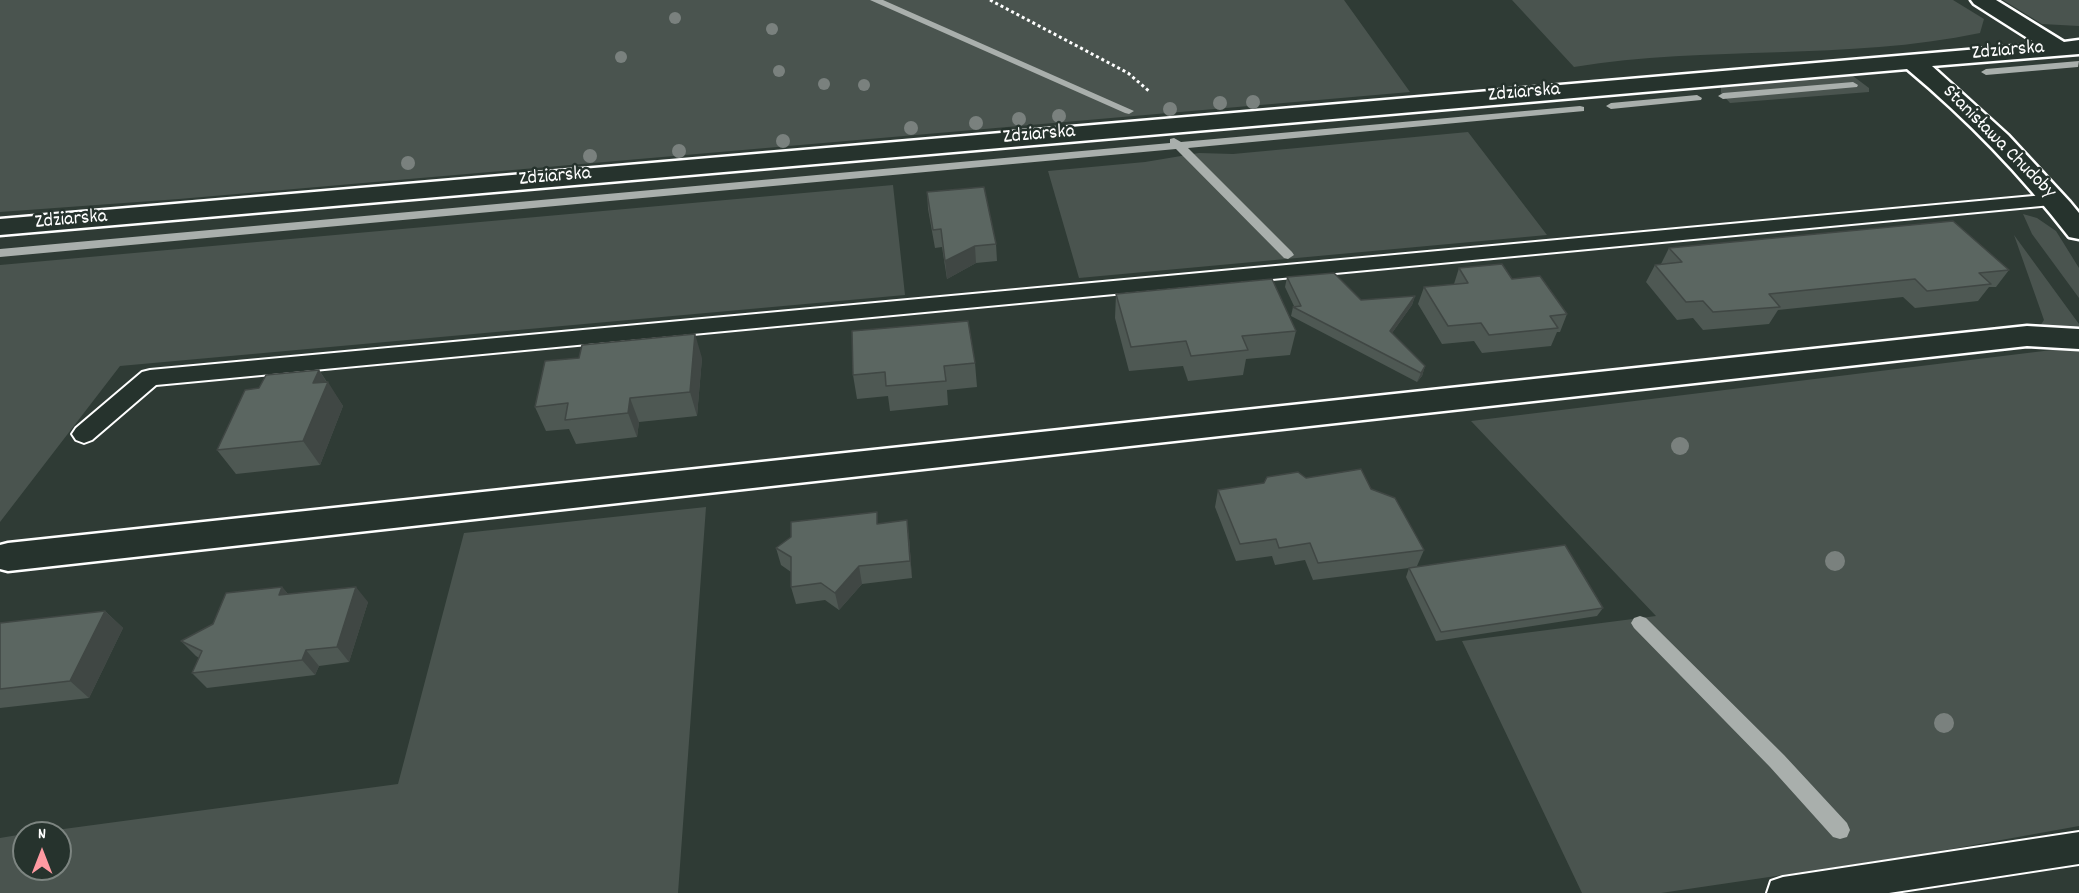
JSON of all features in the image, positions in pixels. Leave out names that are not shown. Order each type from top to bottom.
[{"type":"street","points":[[1981,0],[2069,47]]},
{"type":"street","name":"Zdziarska","points":[[0,227],[2069,47]]},
{"type":"street","name":"Stanisława Chudoby","points":[[1910,60],[1950,92],[2055,200],[2079,231]]},
{"type":"street","points":[[8,557],[2015,337],[2079,339]]},
{"type":"lane","points":[[84,434],[150,378],[2055,200]]},
{"type":"lane","points":[[1783,893],[2079,848]]},
{"type":"path","points":[[990,0],[1128,73],[1149,92],[1162,126]]},
{"type":"shaded area","points":[[0,0],[1344,0],[1410,92],[179,199],[0,212]]},
{"type":"shaded area","points":[[1512,0],[1953,0],[1984,19],[1980,33],[1930,42],[1828,50],[1675,56],[1574,67]]},
{"type":"shaded area","points":[[2003,0],[2079,0],[2079,26],[2042,24]]},
{"type":"shaded area","points":[[1853,76],[1869,88],[1869,92],[1730,103],[1721,93],[1721,85]]},
{"type":"shaded area","points":[[1468,132],[1547,235],[1079,278],[1048,171],[1145,162],[1199,153],[1233,154]]},
{"type":"shaded area","points":[[893,185],[905,295],[120,366],[0,522],[0,265]]},
{"type":"shaded area","points":[[2023,214],[2037,218],[2056,231],[2079,268],[2079,298],[2032,234]]},
{"type":"shaded area","points":[[2014,235],[2079,324],[2079,328],[2040,326],[2044,320]]},
{"type":"shaded area","points":[[2060,349],[2079,349],[2079,826],[1918,855],[1661,893],[1582,893],[1462,641],[1656,616],[1471,421]]},
{"type":"shaded area","points":[[706,507],[678,893],[0,893],[0,838],[12,836],[12,881],[72,881],[72,828],[398,784],[464,533]]},
{"type":"building","points":[[984,187],[996,244],[975,246],[945,261],[941,229],[933,230],[927,192]]},
{"type":"building","points":[[1953,221],[2009,270],[1979,273],[1991,284],[1927,291],[1915,279],[1769,294],[1780,307],[1713,312],[1703,301],[1686,302],[1655,265],[1682,262],[1669,248]]},
{"type":"building","points":[[1502,264],[1512,279],[1540,276],[1567,314],[1550,316],[1558,328],[1489,335],[1481,323],[1448,326],[1424,287],[1468,283],[1459,268]]},
{"type":"building","points":[[1334,273],[1361,300],[1415,296],[1390,331],[1425,366],[1421,373],[1293,307],[1301,306],[1287,277]]},
{"type":"building","points":[[1272,279],[1296,331],[1242,336],[1248,350],[1191,356],[1186,341],[1131,347],[1116,294]]},
{"type":"building","points":[[968,321],[975,363],[944,366],[946,381],[886,386],[885,372],[853,375],[852,331]]},
{"type":"building","points":[[695,334],[690,392],[630,398],[628,413],[565,420],[568,403],[535,407],[545,361],[579,358],[582,345]]},
{"type":"building","points":[[319,370],[313,383],[328,382],[303,441],[217,450],[245,390],[259,388],[266,375]]},
{"type":"building","points":[[1361,469],[1371,489],[1395,498],[1424,550],[1318,563],[1310,543],[1279,548],[1276,539],[1240,544],[1218,490],[1264,483],[1267,477],[1298,472],[1306,478]]},
{"type":"building","points":[[877,512],[877,524],[907,520],[910,561],[859,566],[835,593],[821,583],[791,587],[791,557],[776,548],[791,537],[791,522]]},
{"type":"building","points":[[1565,545],[1603,608],[1441,632],[1409,568]]},
{"type":"building","points":[[282,587],[279,595],[356,587],[337,647],[306,650],[302,660],[192,673],[202,651],[181,641],[213,624],[226,593]]},
{"type":"building","points":[[105,611],[70,681],[0,689],[0,623]]},
{"type":"waterway","points":[[875,0],[1129,111]]},
{"type":"waterway","points":[[1986,72],[2078,64]]},
{"type":"waterway","points":[[1723,96],[1853,85]]},
{"type":"waterway","points":[[1611,106],[1697,98]]},
{"type":"waterway","points":[[1179,146],[1580,109]]},
{"type":"waterway","points":[[1174,141],[1179,146]]},
{"type":"waterway","points":[[0,253],[1179,146]]},
{"type":"waterway","points":[[1179,146],[1288,255]]},
{"type":"waterway","points":[[1640,623],[1777,761],[1840,830]]}]
